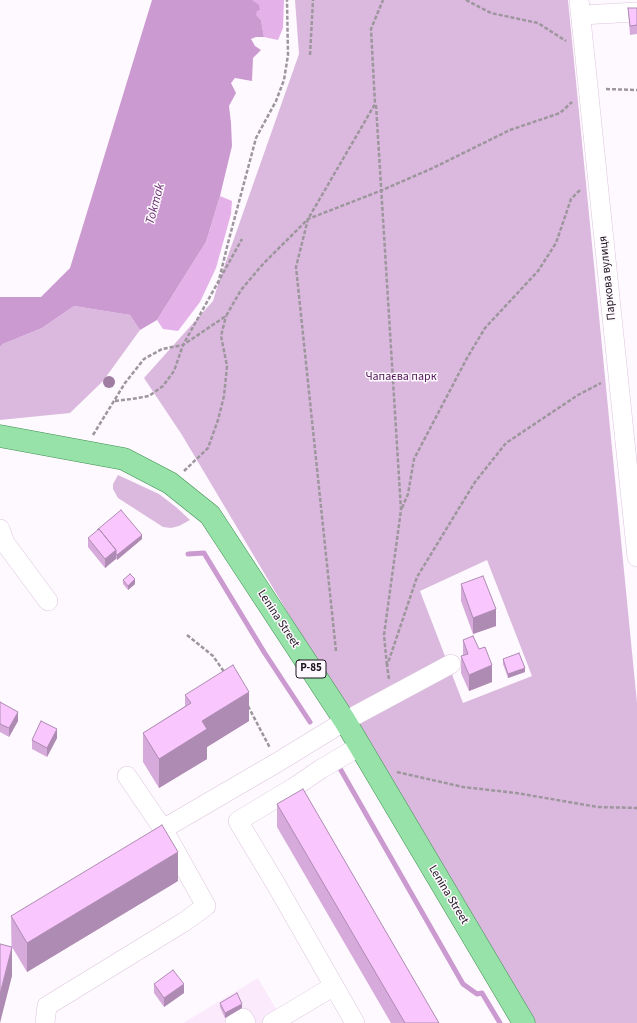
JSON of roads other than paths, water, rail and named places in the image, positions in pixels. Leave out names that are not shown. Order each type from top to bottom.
[{"type":"main road","name":"Lenina Street","points":[[0,439],[83,451],[124,459],[170,483],[210,515],[345,721],[524,1023]]},
{"type":"street","points":[[580,8],[637,12]]},
{"type":"street","name":"Паркова вулиця","points":[[580,8],[637,557]]},
{"type":"street","points":[[0,529],[5,543],[48,601]]},
{"type":"street","points":[[163,829],[345,721],[452,664]]},
{"type":"street","points":[[355,1023],[277,886],[238,822],[360,746]]},
{"type":"street","points":[[45,1023],[47,1006],[184,922],[206,906],[163,829],[127,776]]},
{"type":"street","points":[[272,1023],[334,986]]},
{"type":"street","points":[[235,1023],[243,1018],[246,1023]]},
{"type":"water","name":"Tokmak","points":[[152,0],[252,0],[259,5],[260,10],[257,11],[256,15],[261,20],[264,37],[256,37],[251,39],[255,46],[261,50],[253,58],[252,81],[235,78],[231,83],[236,93],[229,106],[232,146],[220,196],[206,242],[157,320],[140,330],[130,315],[74,306],[42,328],[3,344],[0,347],[0,297],[41,297],[70,268]]},
{"type":"waterway","points":[[188,554],[204,553],[264,652],[310,722]]},
{"type":"waterway","points":[[338,765],[463,984],[477,994],[482,993],[500,1023]]},
{"type":"park label","name":"Чапаєва парк","points":[[401,377]]}]
